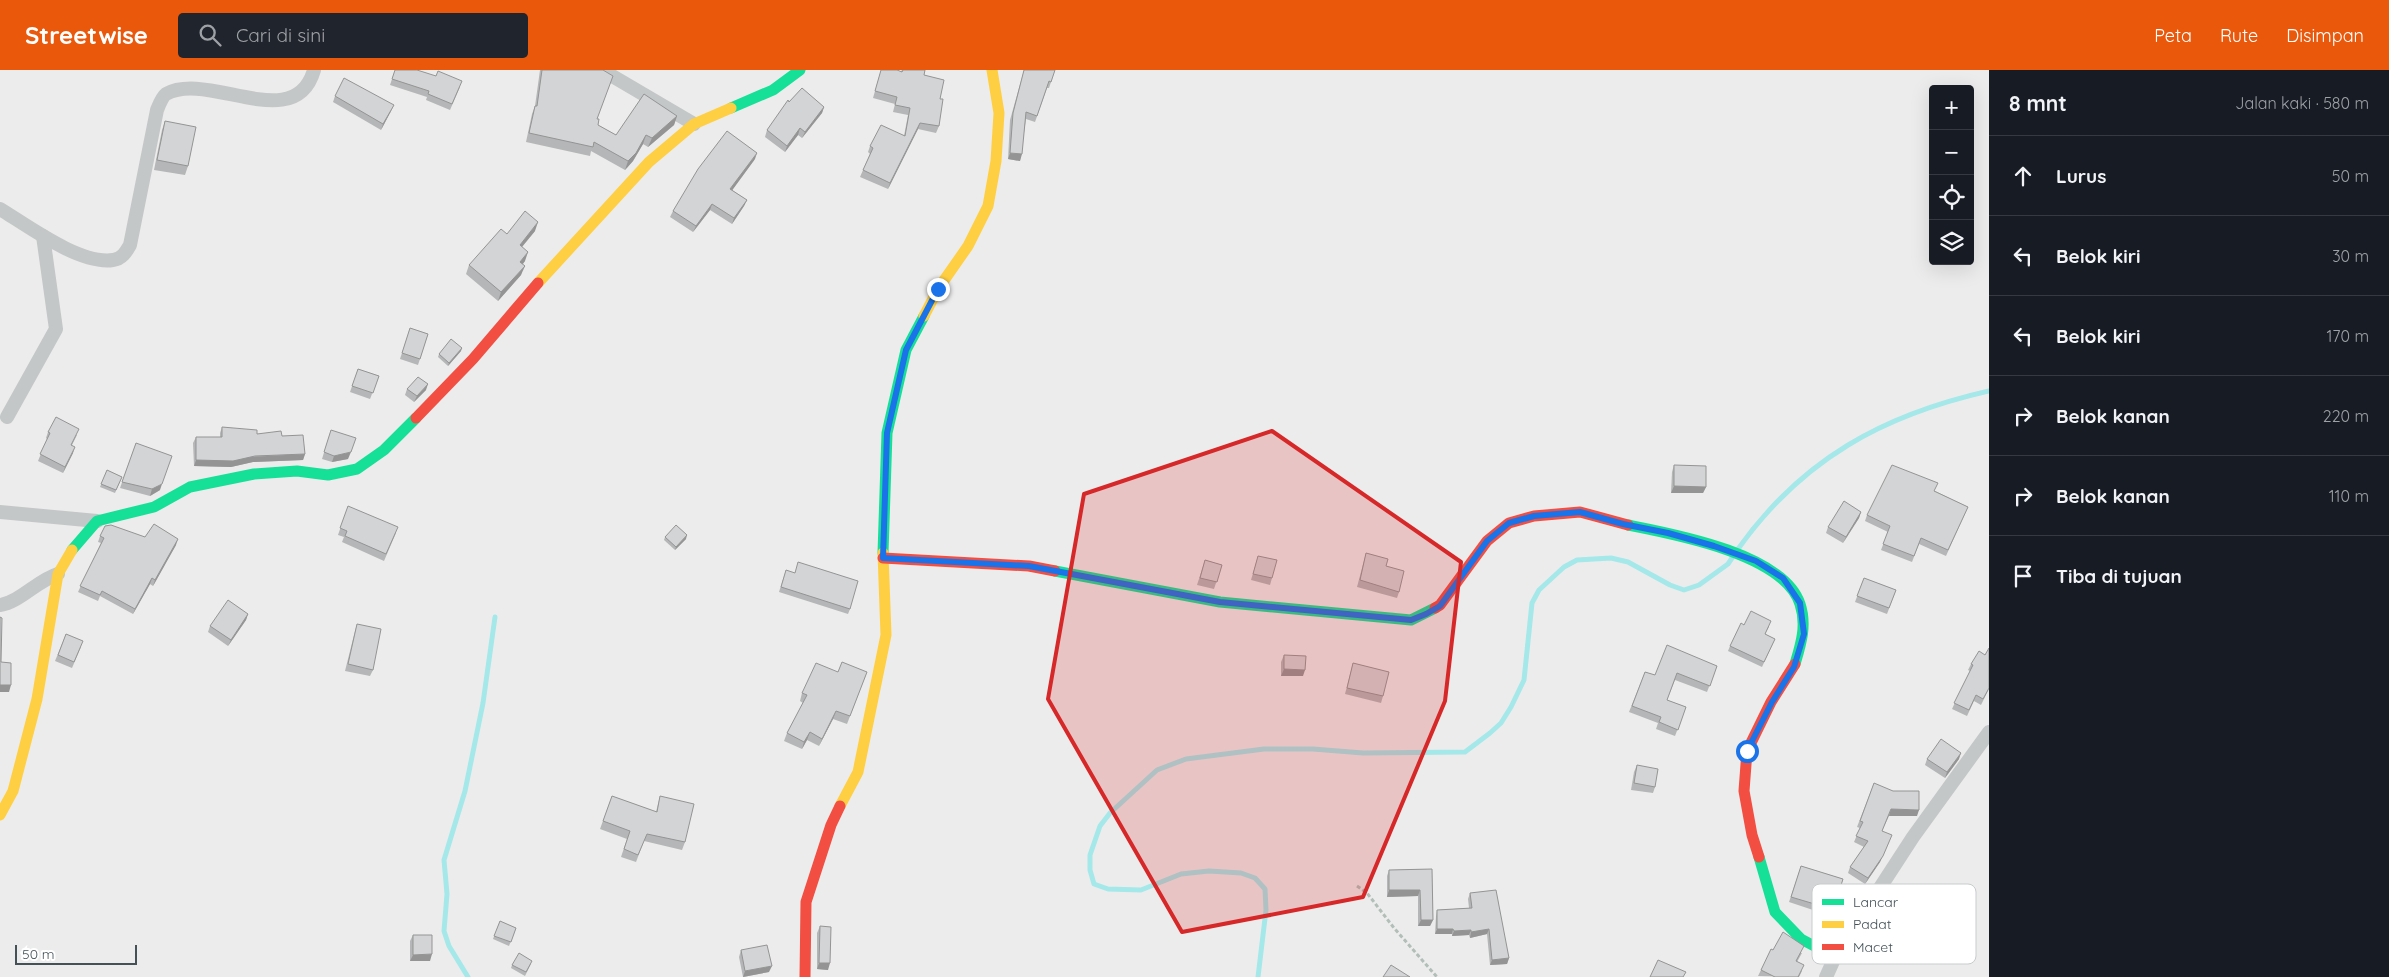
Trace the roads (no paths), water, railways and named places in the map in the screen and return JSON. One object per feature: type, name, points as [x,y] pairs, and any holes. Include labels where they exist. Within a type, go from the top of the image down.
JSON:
[{"type":"street","points":[[0,209],[43,236],[75,252],[98,260],[114,260],[123,256],[130,245],[157,110],[164,94],[180,87],[195,86],[280,100],[296,96],[306,87],[314,70]]},
{"type":"street","points":[[602,70],[694,124]]},
{"type":"street","points":[[0,512],[97,521],[154,507],[190,488],[254,474],[298,472],[328,475],[357,469],[384,450],[472,359],[563,254],[650,162],[694,124],[772,90],[800,70]]},
{"type":"street","points":[[805,977],[806,902],[831,824],[858,772],[886,635],[883,558],[887,433],[906,350],[938,289],[968,246],[988,206],[996,161],[998,113],[992,70]]},
{"type":"street","points":[[7,416],[56,329],[43,236]]},
{"type":"street","points":[[883,558],[1029,566],[1220,602],[1411,620],[1440,606],[1487,541],[1509,523],[1534,516],[1580,512],[1714,546],[1756,561],[1783,578],[1800,603],[1804,634],[1794,667],[1772,702],[1747,751],[1744,790],[1752,834],[1775,912],[1801,939],[1812,945]]},
{"type":"street","points":[[0,815],[14,791],[37,699],[58,574],[75,545],[97,521]]},
{"type":"street","points":[[0,605],[46,578],[58,574]]},
{"type":"street","points":[[1882,884],[1913,837],[1989,732]]},
{"type":"street","points":[[1826,977],[1832,964]]},
{"type":"waterway","points":[[1738,549],[1763,517],[1789,490],[1848,445],[1914,413],[1989,391]]},
{"type":"waterway","points":[[1258,977],[1266,910],[1265,889],[1255,878],[1241,873],[1209,871],[1181,874],[1141,890],[1108,889],[1094,884],[1090,870],[1090,855],[1100,826],[1110,813],[1157,770],[1186,759],[1264,749],[1313,749],[1363,753],[1465,752],[1501,723],[1511,707],[1524,680],[1532,603],[1539,590],[1564,567],[1577,560],[1611,558],[1628,562],[1670,585],[1684,590],[1699,585],[1728,564],[1732,558]]},
{"type":"waterway","points":[[468,977],[449,946],[444,931],[447,894],[444,860],[465,791],[483,703],[495,617]]}]
